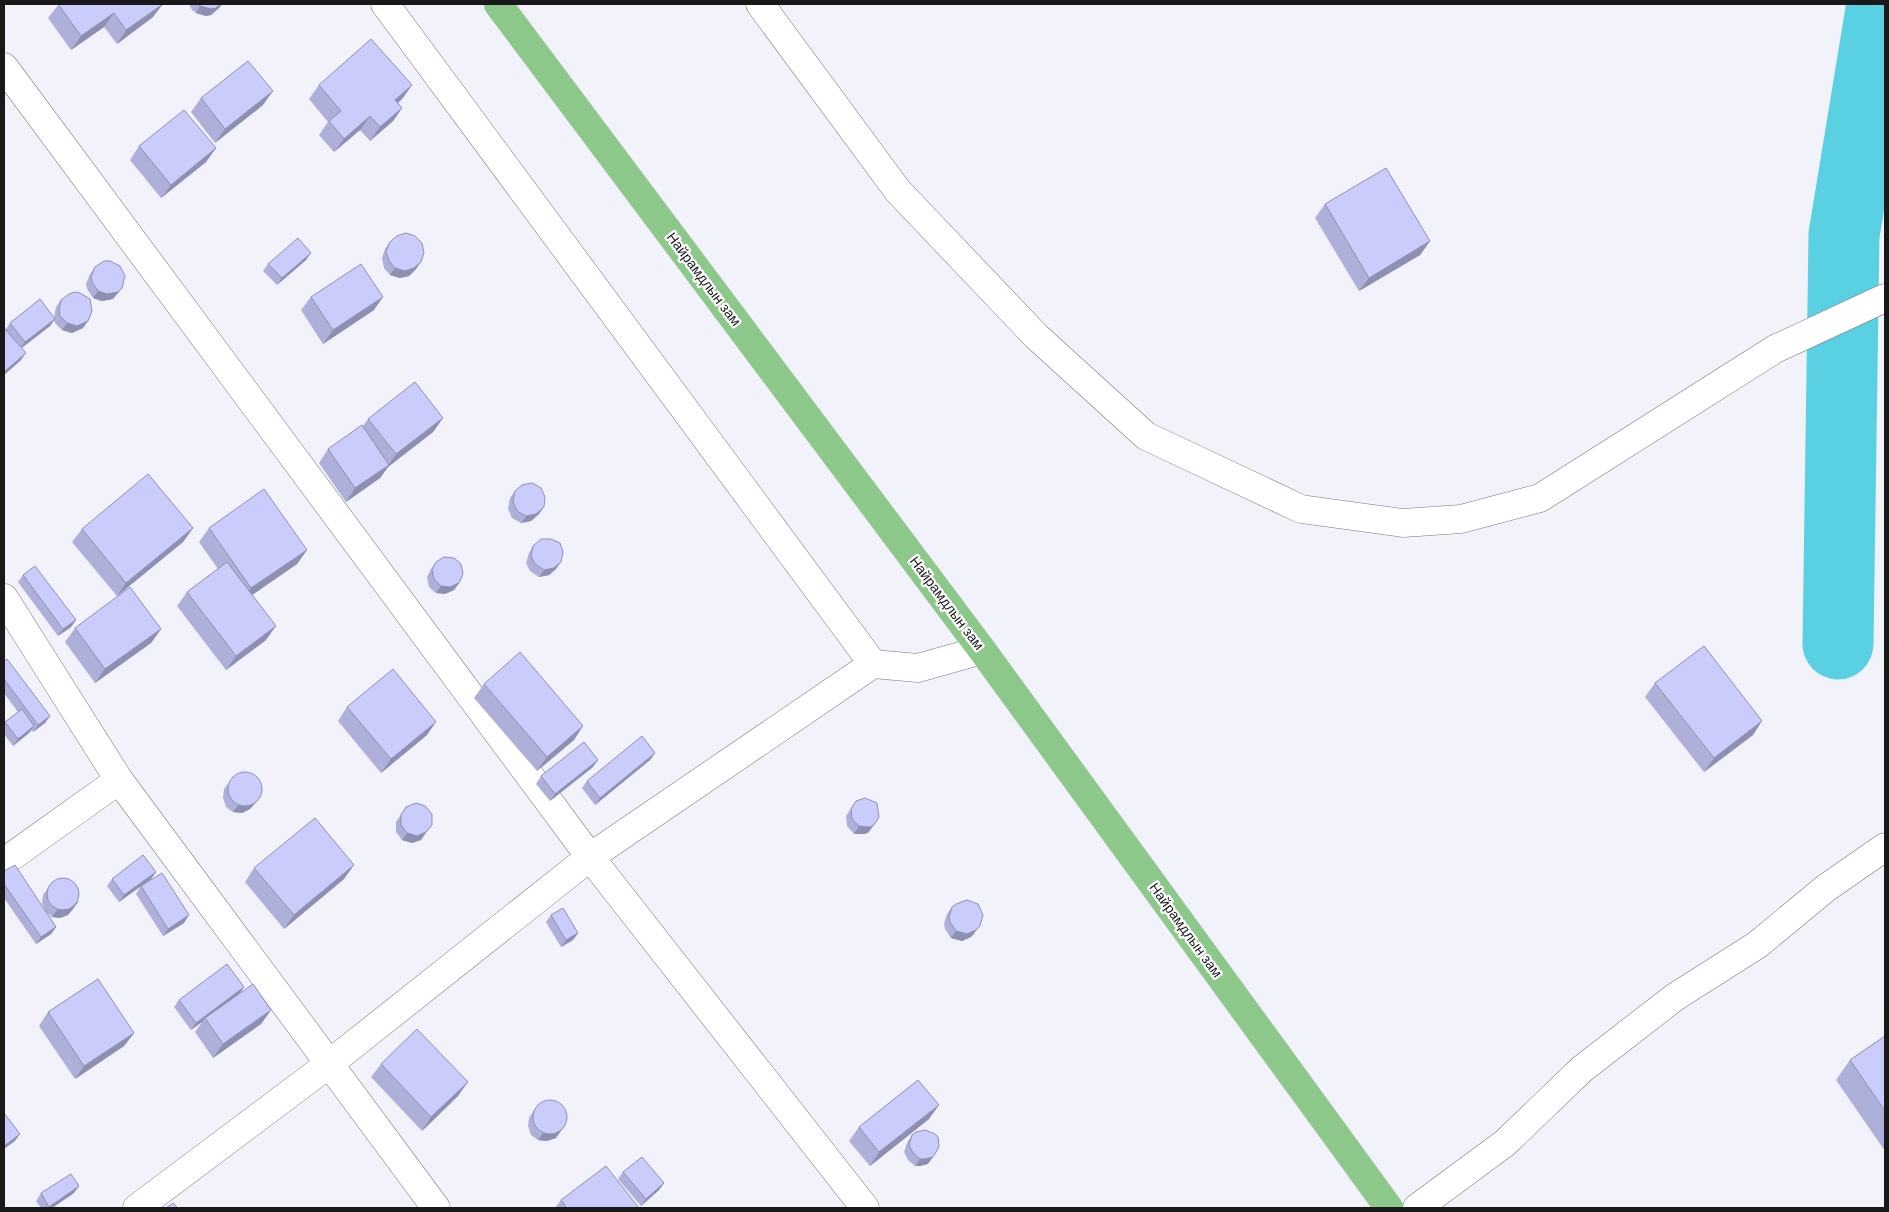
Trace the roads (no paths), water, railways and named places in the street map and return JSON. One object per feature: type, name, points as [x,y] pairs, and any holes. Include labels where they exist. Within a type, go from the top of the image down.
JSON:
[{"type":"main road","name":"Найрамдлын зам","points":[[498,4],[982,650],[1389,1208]]},
{"type":"street","points":[[385,4],[874,664]]},
{"type":"street","points":[[760,4],[898,190],[1036,336],[1146,436],[1301,509],[1403,523],[1461,519],[1540,498],[1775,349],[1885,298]]},
{"type":"street","points":[[4,67],[590,857],[865,1208]]},
{"type":"street","points":[[4,598],[119,780],[436,1208]]},
{"type":"street","points":[[137,1208],[329,1064],[590,857],[874,664],[918,668],[982,650]]},
{"type":"street","points":[[4,862],[119,780]]},
{"type":"street","points":[[1417,1208],[1505,1143],[1582,1070],[1675,997],[1757,945],[1826,888],[1885,847]]},
{"type":"waterway","points":[[1838,644],[1844,235],[1882,4]]}]
